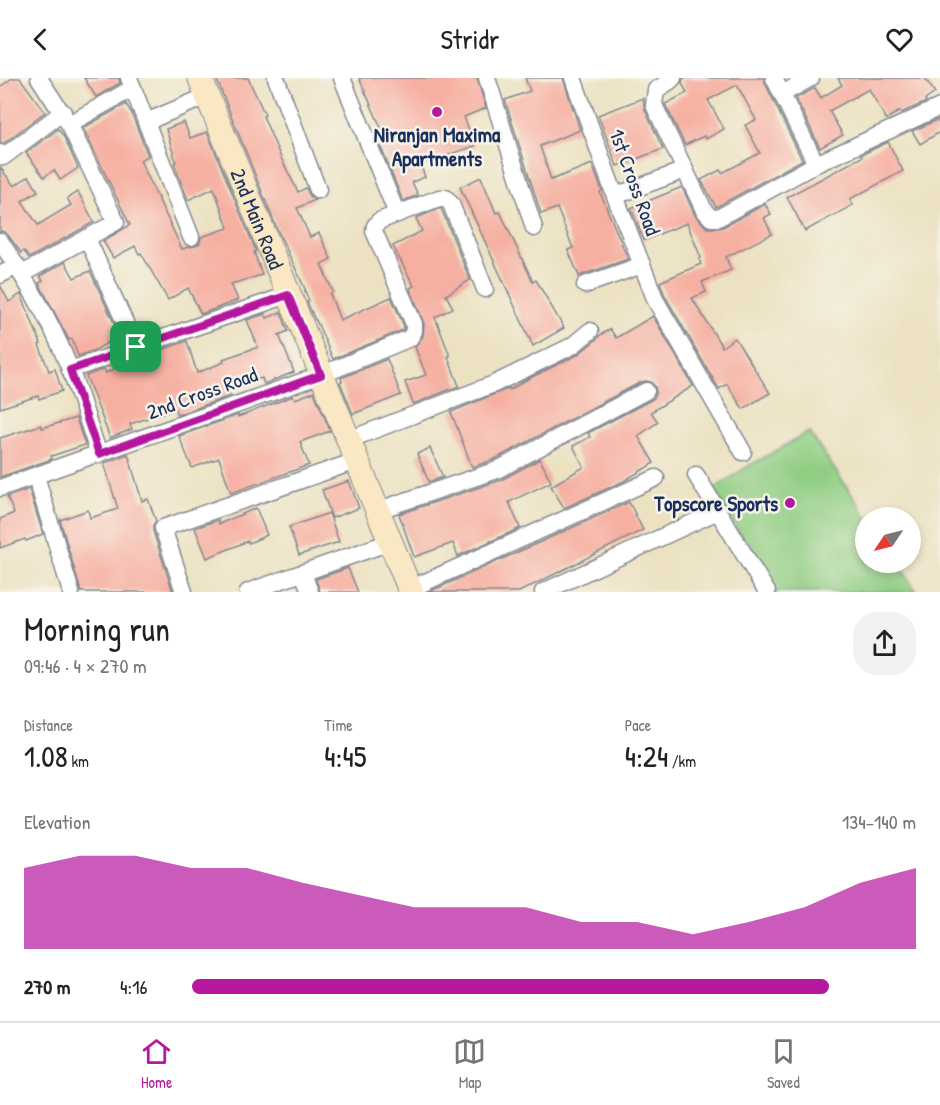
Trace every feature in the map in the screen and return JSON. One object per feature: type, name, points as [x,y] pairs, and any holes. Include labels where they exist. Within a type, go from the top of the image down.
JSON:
[{"type":"street","points":[[0,275],[19,270],[116,222],[66,118],[39,78]]},
{"type":"street","points":[[276,78],[318,190]]},
{"type":"street","points":[[342,78],[397,214],[439,198],[446,198],[451,204],[485,289]]},
{"type":"street","points":[[487,78],[534,228]]},
{"type":"street","name":"1st Cross Road","points":[[573,78],[656,301],[743,452]]},
{"type":"street","points":[[673,78],[656,90],[654,105],[704,210],[711,218],[718,218],[816,164],[940,107]]},
{"type":"street","points":[[774,78],[816,164]]},
{"type":"street","points":[[782,94],[811,78]]},
{"type":"street","points":[[0,153],[3,157],[66,118],[131,83],[191,237]]},
{"type":"street","points":[[146,122],[205,83]]},
{"type":"street","name":"2nd Main Road","points":[[205,83],[288,295],[410,591]]},
{"type":"street","points":[[615,196],[685,170]]},
{"type":"street","name":"2nd Cross Road","points":[[0,488],[321,375],[410,338],[414,331],[414,324],[374,231],[379,221],[397,214]]},
{"type":"street","points":[[87,238],[136,347]]},
{"type":"street","points":[[0,241],[45,314],[70,370],[99,454]]},
{"type":"street","points":[[585,285],[642,265]]},
{"type":"street","points":[[70,370],[288,295]]},
{"type":"street","points":[[184,592],[163,528],[352,451],[573,346],[590,331]]},
{"type":"street","points":[[376,511],[497,471],[646,391]]},
{"type":"street","points":[[696,475],[767,592]]},
{"type":"street","points":[[36,476],[71,592]]},
{"type":"street","points":[[410,591],[656,478]]},
{"type":"street","points":[[543,592],[718,511]]},
{"type":"street","points":[[248,592],[390,542]]},
{"type":"street","points":[[303,573],[310,592]]},
{"type":"green space","name":"Topscore Sports","points":[[809,432],[860,507],[855,507],[855,573],[905,573],[917,592],[772,592],[714,489],[747,467]]},
{"type":"building","points":[[12,78],[20,78],[45,112],[4,143],[0,143],[0,87]]},
{"type":"building","points":[[84,78],[119,78],[120,83],[96,97]]},
{"type":"building","points":[[216,78],[248,78],[281,158],[298,192],[306,188],[311,198],[315,200],[297,208],[310,237],[319,233],[331,259],[321,264],[333,292],[330,294],[340,320],[391,297],[404,326],[403,330],[333,359],[307,302],[309,301],[306,291],[277,229]]},
{"type":"building","points":[[359,78],[477,78],[486,108],[464,117],[475,146],[420,164],[425,177],[412,182],[418,195],[403,201],[375,133],[382,130]]},
{"type":"building","points":[[525,78],[563,78],[580,130],[540,146],[551,180],[592,164],[602,191],[600,192],[628,259],[579,276],[568,250],[573,248],[557,208],[541,214],[505,100],[530,91]]},
{"type":"building","points":[[683,78],[764,78],[802,160],[716,207],[701,180],[720,170],[722,173],[760,153],[745,125],[756,120],[737,85],[708,100],[724,129],[706,139],[704,136],[685,145],[665,104],[687,93],[682,83]]},
{"type":"building","points":[[838,78],[925,78],[935,93],[925,100],[926,102],[901,113],[900,111],[886,119],[869,89],[829,111],[843,135],[820,148],[796,98],[815,88],[821,98],[842,85]]},
{"type":"building","points":[[643,98],[645,110],[663,149],[617,166],[598,115]]},
{"type":"building","points":[[126,104],[148,156],[140,160],[182,249],[200,243],[201,237],[228,228],[214,188],[188,200],[174,163],[176,162],[166,129],[184,122],[190,138],[207,132],[256,251],[254,252],[262,275],[231,284],[238,300],[201,314],[188,288],[168,300],[135,246],[113,258],[103,241],[130,225],[83,128]]},
{"type":"building","points":[[937,120],[940,132],[920,144],[912,131]]},
{"type":"building","points":[[58,129],[78,168],[60,180],[54,170],[44,177],[26,153]]},
{"type":"building","points":[[888,142],[903,171],[850,199],[853,205],[805,231],[787,197]]},
{"type":"building","points":[[0,167],[14,186],[29,176],[38,191],[22,201],[38,225],[71,205],[67,198],[78,192],[94,222],[29,258],[24,251],[21,253],[5,232],[0,231]]},
{"type":"building","points":[[481,177],[496,213],[500,212],[533,282],[536,280],[564,328],[533,346],[460,187]]},
{"type":"building","points":[[682,187],[695,215],[707,228],[723,227],[765,204],[771,214],[764,218],[772,234],[726,257],[731,270],[702,282],[706,292],[692,298],[722,347],[735,338],[770,393],[743,409],[727,384],[719,389],[665,296],[660,282],[701,264],[699,259],[701,258],[687,223],[644,240],[631,208]]},
{"type":"building","points":[[441,208],[470,280],[446,295],[453,308],[435,317],[459,386],[413,404],[405,382],[426,375],[415,347],[423,336],[424,324],[410,288],[414,286],[393,246],[422,231],[416,218]]},
{"type":"building","points":[[65,262],[74,278],[90,271],[120,336],[95,350],[78,356],[72,339],[69,340],[39,283],[43,281],[40,276]]},
{"type":"building","points":[[0,285],[9,302],[21,294],[49,371],[55,369],[62,391],[0,408]]},
{"type":"building","points":[[281,312],[288,331],[279,335],[294,372],[264,384],[262,378],[228,389],[230,396],[177,415],[175,409],[130,424],[132,429],[110,438],[86,376],[104,369],[106,373],[130,361],[187,341],[197,373],[224,362],[223,359],[258,347],[247,320],[265,314],[267,318]]},
{"type":"building","points":[[653,316],[693,386],[651,412],[658,422],[638,436],[654,463],[624,481],[564,508],[551,486],[584,467],[573,446],[590,437],[588,433],[655,397],[655,387],[651,382],[646,381],[493,460],[472,467],[451,412],[509,388],[510,390],[577,355],[610,329],[616,338]]},
{"type":"building","points":[[387,359],[401,395],[353,414],[340,382],[341,378]]},
{"type":"building","points":[[314,392],[330,431],[300,442],[309,465],[231,493],[219,458],[192,468],[179,436],[293,396],[295,399]]},
{"type":"building","points":[[76,418],[85,445],[0,477],[0,438],[41,425],[42,428]]},
{"type":"building","points":[[430,448],[443,477],[429,482],[417,454]]},
{"type":"building","points":[[128,454],[142,501],[148,499],[156,521],[153,531],[173,592],[81,592],[60,520],[88,510],[90,518],[118,509],[104,463]]},
{"type":"building","points":[[540,459],[551,482],[509,502],[520,528],[458,556],[453,543],[414,557],[399,514],[501,480]]},
{"type":"building","points":[[349,481],[359,508],[332,518],[322,490]]},
{"type":"building","points":[[29,489],[43,534],[0,548],[0,519],[14,513],[7,497]]},
{"type":"building","points":[[629,502],[643,530],[519,592],[429,592]]},
{"type":"building","points":[[256,508],[267,535],[207,558],[195,528],[218,520],[219,524]]},
{"type":"building","points":[[329,513],[339,542],[299,555],[289,527]]},
{"type":"building","points":[[348,568],[358,592],[320,592],[316,579]]},
{"type":"place","name":"Niranjan Maxima Apartments","points":[[437,112]]},
{"type":"place","name":"Topscore Sports","points":[[790,503]]},
{"type":"route","points":[[288,295],[321,375],[99,454],[70,370],[136,347],[288,295]]}]
